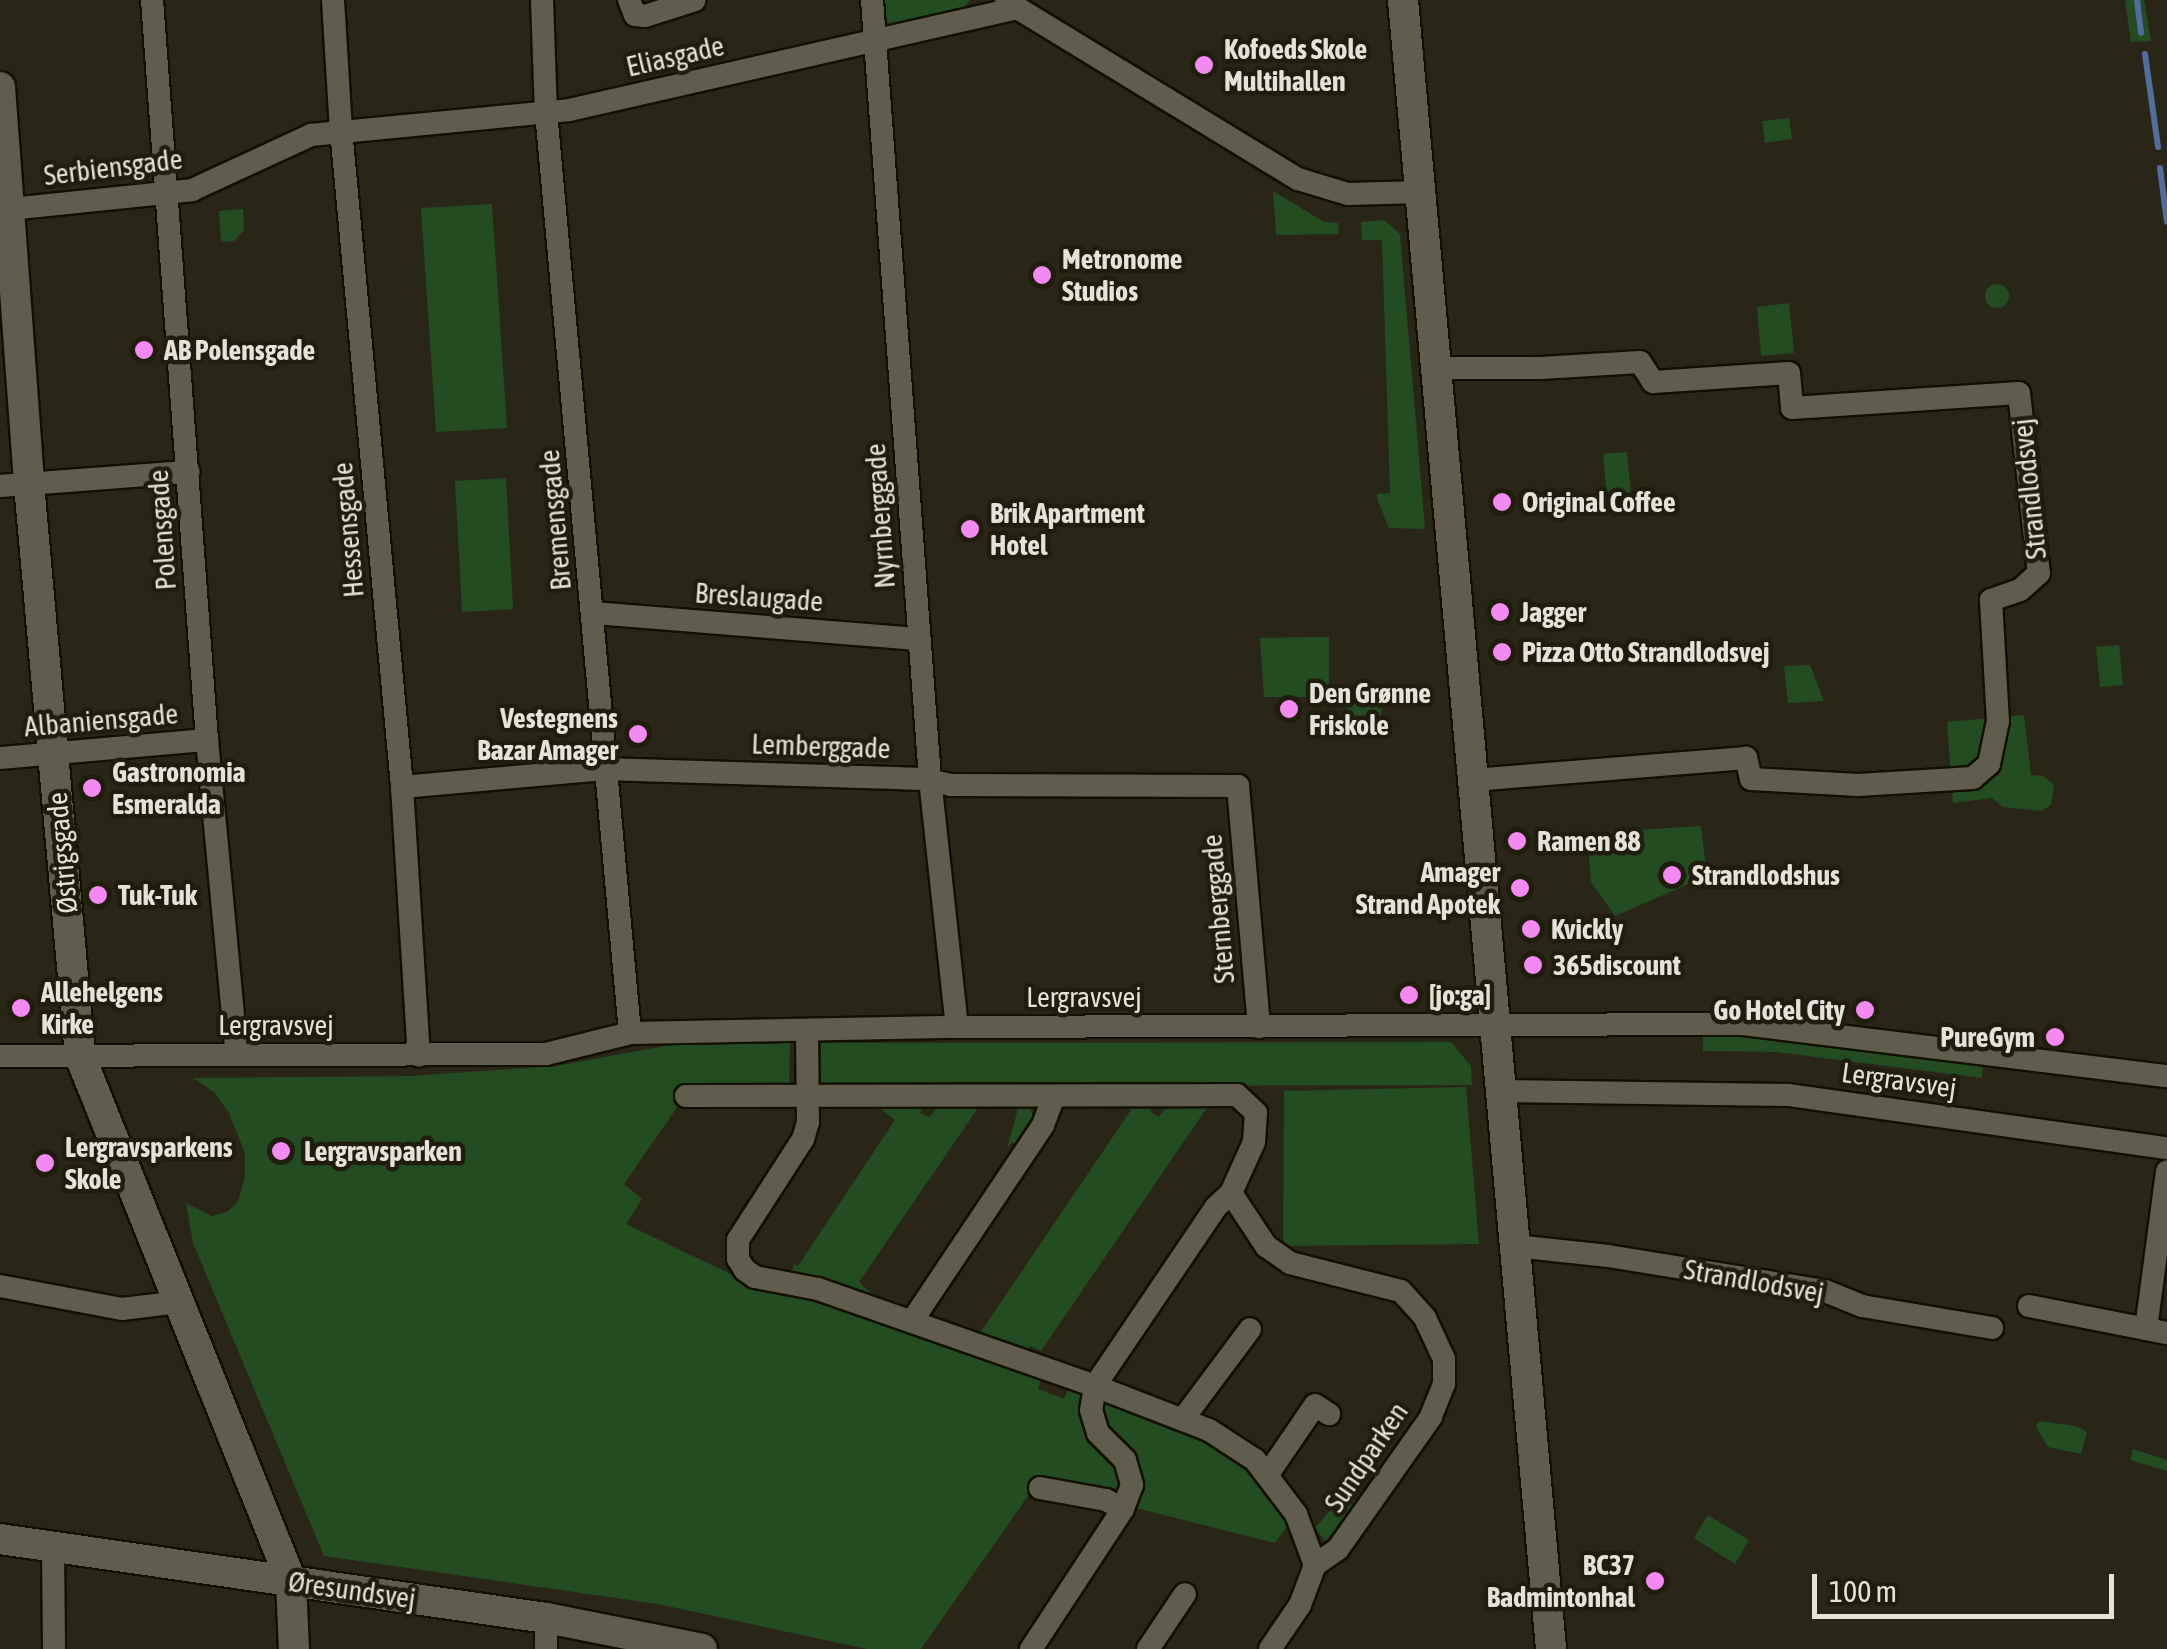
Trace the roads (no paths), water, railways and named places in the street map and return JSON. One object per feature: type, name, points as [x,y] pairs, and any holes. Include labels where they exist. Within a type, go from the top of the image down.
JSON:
[{"type":"street","name":"Polensgade","points":[[152,0],[207,740],[238,1055]]},
{"type":"street","name":"Hessensgade","points":[[333,0],[340,128],[402,788],[418,1055]]},
{"type":"street","name":"Bremensgade","points":[[542,0],[546,112],[630,1033]]},
{"type":"street","points":[[629,0],[635,15],[645,16],[695,0]]},
{"type":"street","name":"Nyrnberggade","points":[[872,0],[930,779],[956,1027]]},
{"type":"street","points":[[1403,0],[1551,1649]]},
{"type":"street","name":"Eliasgade","points":[[340,128],[546,112],[743,72],[1011,4]]},
{"type":"street","points":[[1011,4],[1298,179],[1348,194],[1420,192]]},
{"type":"street","name":"Østrigsgade","points":[[0,87],[14,485],[54,755],[80,1056],[291,1581],[294,1649]]},
{"type":"street","name":"Serbiensgade","points":[[5,210],[192,190],[312,134],[340,128]]},
{"type":"street","name":"Strandlodsvej","points":[[1436,368],[1542,368],[1640,362],[1653,382],[1789,373],[1792,408],[2019,393],[2038,573],[2020,590],[1991,600],[1998,721],[1989,764],[1972,778],[1858,785],[1751,779],[1746,758],[1473,780]]},
{"type":"street","points":[[14,485],[188,472]]},
{"type":"street","name":"Breslaugade","points":[[594,613],[919,639]]},
{"type":"street","name":"Albaniensgade","points":[[0,758],[207,740]]},
{"type":"street","name":"Lemberggade","points":[[402,788],[604,770],[930,779],[951,786],[1238,786]]},
{"type":"street","name":"Sternberggade","points":[[1238,786],[1259,1027]]},
{"type":"street","name":"Lergravsvej","points":[[0,1056],[546,1054],[630,1033],[956,1027],[1495,1028],[1742,1024],[2167,1076]]},
{"type":"street","name":"Sundparken","points":[[806,1030],[808,1122],[804,1139],[742,1231],[738,1259],[754,1276],[818,1289],[912,1321],[1094,1386],[1228,1441],[1268,1474],[1296,1514],[1315,1565]]},
{"type":"street","name":"Lergravsvej","points":[[1501,1091],[1788,1094],[2167,1148]]},
{"type":"street","points":[[686,1096],[1237,1094],[1256,1113],[1256,1129],[1231,1193],[1216,1207],[1094,1386],[1091,1410],[1098,1433],[1130,1472],[1132,1485],[1123,1508],[1030,1649]]},
{"type":"street","points":[[912,1321],[1042,1125],[1054,1096]]},
{"type":"street","points":[[2029,1306],[2157,1331],[2167,1171]]},
{"type":"street","name":"Sundparken","points":[[1231,1193],[1266,1246],[1290,1264],[1401,1291],[1425,1318],[1444,1358],[1444,1384],[1430,1417],[1338,1549],[1315,1565],[1300,1604],[1270,1649]]},
{"type":"street","name":"Strandlodsvej","points":[[1515,1246],[1608,1256],[1825,1290],[1862,1306],[1992,1328]]},
{"type":"street","points":[[0,1286],[122,1308],[179,1302]]},
{"type":"street","points":[[1183,1420],[1250,1329]]},
{"type":"street","name":"Sundparken","points":[[1268,1474],[1315,1404],[1329,1414]]},
{"type":"street","points":[[1040,1488],[1106,1500],[1123,1508]]},
{"type":"street","name":"Øresundsvej","points":[[0,1538],[52,1549],[546,1618],[702,1649]]},
{"type":"street","points":[[52,1549],[54,1649]]},
{"type":"street","points":[[1148,1649],[1185,1594]]},
{"type":"street","points":[[546,1618],[546,1649]]},
{"type":"waterway","points":[[2137,0],[2141,33]]},
{"type":"waterway","points":[[2145,54],[2158,147]]},
{"type":"waterway","points":[[2160,168],[2167,222]]},
{"type":"place","name":"Kofoeds Skole Multihallen","points":[[1204,65]]},
{"type":"place","name":"Metronome Studios","points":[[1042,275]]},
{"type":"place","name":"AB Polensgade","points":[[144,350]]},
{"type":"place","name":"Original Coffee","points":[[1502,502]]},
{"type":"place","name":"Brik Apartment Hotel","points":[[970,529]]},
{"type":"place","name":"Jagger","points":[[1500,612]]},
{"type":"place","name":"Pizza Otto Strandlodsvej","points":[[1502,652]]},
{"type":"place","name":"Den Grønne Friskole","points":[[1289,709]]},
{"type":"place","name":"Vestegnens Bazar Amager","points":[[638,734]]},
{"type":"place","name":"Gastronomia Esmeralda","points":[[92,788]]},
{"type":"place","name":"Ramen 88","points":[[1517,841]]},
{"type":"place","name":"Strandlodshus","points":[[1672,875]]},
{"type":"place","name":"Amager Strand Apotek","points":[[1520,888]]},
{"type":"place","name":"Tuk-Tuk","points":[[98,895]]},
{"type":"place","name":"Kvickly","points":[[1531,929]]},
{"type":"place","name":"365discount","points":[[1533,965]]},
{"type":"place","name":"[jo:ga]","points":[[1409,995]]},
{"type":"place","name":"Allehelgens Kirke","points":[[21,1008]]},
{"type":"place","name":"Go Hotel City","points":[[1865,1010]]},
{"type":"place","name":"PureGym","points":[[2055,1037]]},
{"type":"place","name":"Lergravsparken","points":[[281,1151]]},
{"type":"place","name":"Lergravsparkens Skole","points":[[45,1163]]},
{"type":"place","name":"BC37 Badmintonhal","points":[[1655,1581]]}]
